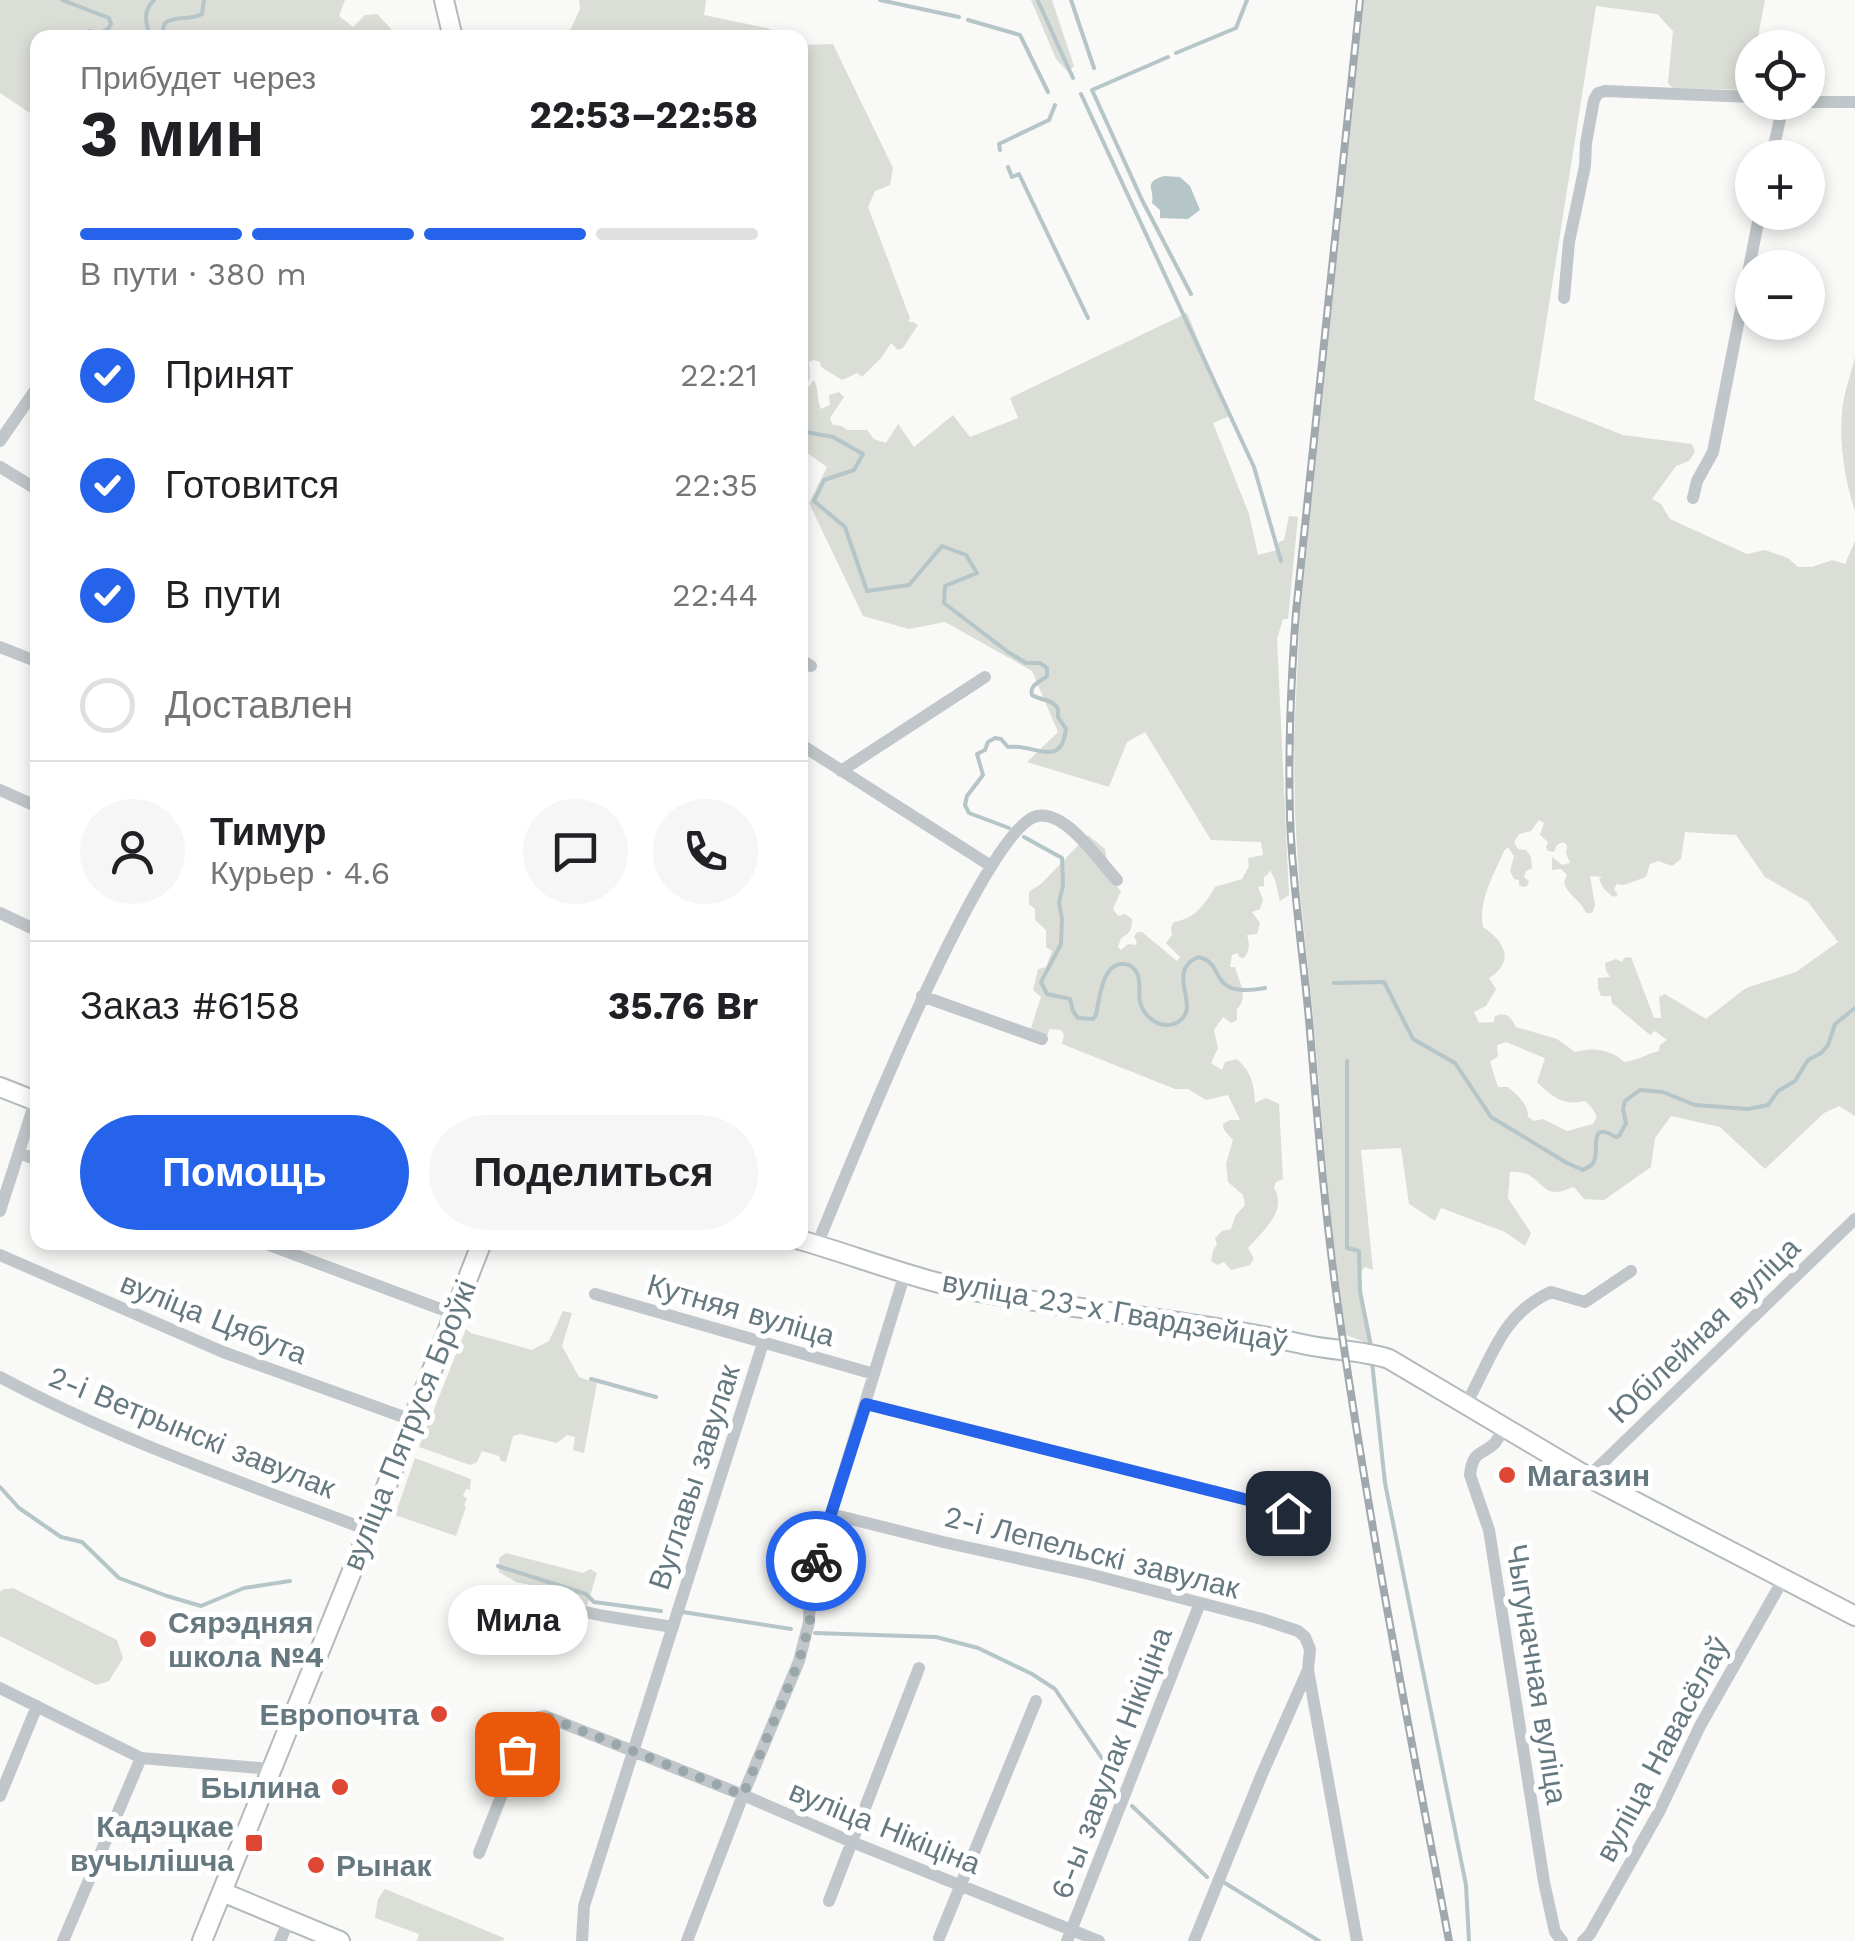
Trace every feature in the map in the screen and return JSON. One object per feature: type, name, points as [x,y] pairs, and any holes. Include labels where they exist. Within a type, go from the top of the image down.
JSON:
[{"type":"street","points":[[444,0],[451,30]]},
{"type":"street","points":[[1564,298],[1569,242],[1598,93],[1735,96]]},
{"type":"street","points":[[1825,102],[1855,102]]},
{"type":"street","points":[[1693,498],[1697,480],[1716,441],[1757,230]]},
{"type":"street","points":[[0,441],[30,398]]},
{"type":"street","points":[[0,468],[30,485]]},
{"type":"street","points":[[0,647],[30,659]]},
{"type":"street","points":[[841,770],[984,677]]},
{"type":"street","points":[[808,749],[991,866]]},
{"type":"street","points":[[0,790],[30,803]]},
{"type":"street","points":[[808,1242],[922,996],[991,866],[1021,825],[1048,815],[1067,824],[1117,880]]},
{"type":"street","points":[[0,913],[30,927]]},
{"type":"street","points":[[922,996],[1042,1039]]},
{"type":"street","points":[[0,1088],[30,1100]]},
{"type":"street","points":[[0,1212],[30,1121]]},
{"type":"street","points":[[20,1153],[30,1157]]},
{"type":"street","name":"Юбілейная вуліца","points":[[1588,1477],[1855,1218]]},
{"type":"street","name":"вуліца 23-х Гвардзейцаў","points":[[808,1242],[985,1293],[1230,1328],[1318,1347],[1374,1354],[1403,1367],[1588,1477],[1855,1616]]},
{"type":"street","points":[[282,1250],[454,1314]]},
{"type":"street","name":"вуліца Пятруся Броўкі","points":[[202,1941],[479,1250]]},
{"type":"street","name":"вуліца Цябута","points":[[0,1255],[223,1352],[412,1420]]},
{"type":"street","points":[[1466,1404],[1500,1334],[1524,1306],[1551,1292],[1586,1302],[1632,1271]]},
{"type":"street","points":[[687,1941],[799,1661],[810,1622],[814,1569],[905,1272]]},
{"type":"street","name":"Кутняя вуліца","points":[[595,1294],[874,1374]]},
{"type":"street","name":"Вуглавы завулак","points":[[582,1941],[584,1906],[763,1343]]},
{"type":"street","name":"2-і Ветрынскі завулак","points":[[0,1376],[134,1441],[368,1530]]},
{"type":"street","points":[[866,1404],[1288,1513]]},
{"type":"street","name":"Чыгуначная вуліца","points":[[1504,1428],[1496,1442],[1479,1452],[1470,1475],[1490,1530],[1544,1882],[1555,1932],[1562,1941]]},
{"type":"street","name":"2-і Лепельскі завулак","points":[[831,1514],[1090,1574],[1298,1631],[1306,1637],[1310,1649],[1308,1670]]},
{"type":"street","name":"вуліца Навасёлаў","points":[[1583,1941],[1659,1812],[1700,1726],[1784,1578]]},
{"type":"street","name":"Вуглавы завулак","points":[[490,1590],[672,1628]]},
{"type":"street","name":"6-ы завулак Нікіціна","points":[[1070,1936],[1200,1604]]},
{"type":"street","points":[[829,1901],[919,1668]]},
{"type":"street","points":[[1194,1941],[1308,1670]]},
{"type":"street","points":[[1308,1670],[1357,1941]]},
{"type":"street","points":[[0,1688],[141,1758],[272,1769]]},
{"type":"street","points":[[939,1938],[1036,1701]]},
{"type":"street","points":[[1291,1705],[1316,1707]]},
{"type":"street","points":[[0,1796],[37,1706]]},
{"type":"street","name":"вуліца Нікіціна","points":[[479,1853],[528,1728],[540,1717],[551,1717],[960,1885],[1070,1936],[1099,1941]]},
{"type":"street","points":[[63,1941],[141,1758]]},
{"type":"street","points":[[222,1892],[340,1941]]},
{"type":"street","points":[[280,1941],[289,1920]]},
{"type":"shaded area","points":[[0,0],[345,0],[339,16],[353,27],[365,15],[377,14],[392,30],[30,30],[30,113],[0,93]]},
{"type":"shaded area","points":[[579,0],[706,0],[704,15],[772,30],[570,30],[580,9]]},
{"type":"shaded area","points":[[1031,0],[1052,0],[1074,66],[1068,72],[1056,59]]},
{"type":"shaded area","points":[[1364,0],[1765,0],[1759,30],[1735,30],[1735,90],[1673,88],[1668,83],[1673,31],[1657,14],[1596,6],[1534,400],[1623,435],[1692,444],[1695,452],[1689,461],[1676,466],[1652,499],[1661,504],[1670,519],[1747,554],[1765,550],[1788,558],[1798,567],[1832,560],[1845,564],[1855,541],[1855,1116],[1839,1106],[1824,1113],[1765,1169],[1720,1127],[1671,1116],[1655,1138],[1651,1167],[1604,1200],[1584,1199],[1574,1187],[1551,1191],[1527,1174],[1510,1172],[1508,1198],[1531,1233],[1525,1246],[1505,1232],[1441,1208],[1435,1221],[1409,1204],[1401,1148],[1361,1150],[1373,1270],[1365,1267],[1361,1272],[1362,1291],[1373,1345],[1346,1335],[1331,1224],[1300,894],[1294,740],[1300,612]],"holes":[[[1539,820],[1544,823],[1540,835],[1548,842],[1548,851],[1554,852],[1563,842],[1567,845],[1570,863],[1562,865],[1552,857],[1552,870],[1561,869],[1567,875],[1564,882],[1586,913],[1592,913],[1595,905],[1590,876],[1602,877],[1599,879],[1603,888],[1613,897],[1618,895],[1614,889],[1617,884],[1646,877],[1650,864],[1658,861],[1672,866],[1681,859],[1685,832],[1736,835],[1765,877],[1808,902],[1838,942],[1796,972],[1746,988],[1706,1019],[1665,994],[1659,997],[1661,1018],[1654,1018],[1631,957],[1605,963],[1610,977],[1598,978],[1601,996],[1611,996],[1612,1003],[1650,1035],[1655,1031],[1667,1040],[1659,1051],[1629,1061],[1601,1050],[1575,1052],[1557,1039],[1516,1027],[1506,1015],[1495,1016],[1494,1022],[1479,1023],[1474,1012],[1486,1006],[1496,989],[1489,978],[1505,958],[1497,938],[1483,927],[1485,898],[1508,847],[1514,856],[1510,871],[1519,885],[1527,886],[1529,881],[1524,877],[1532,868],[1531,857],[1514,842]],[[1506,1042],[1545,1058],[1537,1082],[1558,1099],[1585,1101],[1597,1117],[1593,1124],[1567,1131],[1543,1119],[1534,1121],[1519,1097],[1508,1087],[1498,1087],[1490,1062],[1498,1056],[1497,1045]]]},
{"type":"shaded area","points":[[833,44],[893,168],[890,185],[875,191],[868,207],[910,318],[908,322],[918,325],[903,348],[898,350],[891,343],[862,377],[857,373],[842,380],[814,360],[809,362],[808,382],[808,45]]},
{"type":"shaded area","points":[[1164,176],[1180,177],[1190,186],[1200,210],[1188,219],[1160,218],[1160,210],[1152,203],[1151,187],[1153,181]]},
{"type":"shaded area","points":[[1187,313],[1230,416],[1213,423],[1249,514],[1258,555],[1277,550],[1284,540],[1289,516],[1298,517],[1288,619],[1283,619],[1277,639],[1289,895],[1280,901],[1270,870],[1264,877],[1264,886],[1258,887],[1263,900],[1260,909],[1252,912],[1260,923],[1257,934],[1247,935],[1249,945],[1244,958],[1238,953],[1232,955],[1230,967],[1235,967],[1242,989],[1237,1020],[1231,1023],[1223,1017],[1214,1030],[1218,1048],[1211,1063],[1222,1070],[1225,1062],[1237,1059],[1251,1079],[1255,1103],[1266,1098],[1279,1104],[1283,1179],[1274,1188],[1278,1196],[1276,1212],[1248,1248],[1254,1259],[1250,1265],[1231,1270],[1224,1262],[1217,1265],[1211,1261],[1215,1238],[1231,1229],[1245,1205],[1243,1195],[1228,1182],[1226,1164],[1233,1140],[1223,1124],[1240,1120],[1228,1095],[1206,1100],[1188,1089],[1175,1089],[1062,1044],[1061,1030],[1049,1029],[1044,1038],[1030,1031],[1041,997],[1033,990],[1038,969],[1046,967],[1052,951],[1046,947],[1046,930],[1035,920],[1029,892],[1088,835],[1105,849],[1110,879],[1121,891],[1113,909],[1118,916],[1125,914],[1132,919],[1130,931],[1118,947],[1121,950],[1128,944],[1135,945],[1134,937],[1142,932],[1177,961],[1180,957],[1166,943],[1174,922],[1194,914],[1215,887],[1242,879],[1249,866],[1248,858],[1263,855],[1261,842],[1211,840],[1145,732],[1127,742],[1109,787],[1027,762],[1058,732],[1032,671],[945,622],[909,629],[863,616],[809,503],[827,467],[808,454],[808,387],[814,380],[821,409],[830,405],[829,395],[839,392],[844,397],[830,418],[833,425],[867,430],[874,439],[886,443],[898,424],[914,447],[953,415],[970,437],[1018,418],[1010,398]]},
{"type":"shaded area","points":[[1855,357],[1855,511],[1848,487],[1841,425]]},
{"type":"shaded area","points":[[563,1311],[572,1313],[562,1346],[579,1377],[597,1383],[584,1453],[573,1450],[575,1437],[567,1435],[557,1443],[520,1434],[513,1436],[506,1462],[482,1451],[477,1462],[470,1465],[419,1447],[466,1329],[532,1350],[549,1341]]},
{"type":"shaded area","points":[[415,1458],[471,1479],[470,1490],[466,1489],[463,1496],[467,1498],[466,1507],[456,1536],[395,1515]]},
{"type":"shaded area","points":[[506,1553],[583,1573],[590,1569],[597,1573],[587,1606],[532,1593],[530,1585],[499,1572],[499,1558]]},
{"type":"shaded area","points":[[13,1588],[117,1640],[123,1658],[109,1681],[96,1685],[0,1636],[0,1593]]},
{"type":"shaded area","points":[[385,1889],[504,1938],[503,1941],[417,1941],[419,1934],[375,1918],[378,1899]]},
{"type":"waterway","points":[[62,0],[109,18],[111,24],[106,30]]},
{"type":"waterway","points":[[148,30],[146,13],[154,0]]},
{"type":"waterway","points":[[163,30],[165,23],[174,19],[202,14],[204,0]]},
{"type":"waterway","points":[[880,0],[959,17]]},
{"type":"waterway","points":[[1071,0],[1094,68]]},
{"type":"waterway","points":[[1176,53],[1236,28],[1247,0]]},
{"type":"waterway","points":[[1038,1],[1073,78]]},
{"type":"waterway","points":[[968,20],[1020,35],[1048,92]]},
{"type":"waterway","points":[[1168,57],[1092,90],[1142,200],[1191,294]]},
{"type":"waterway","points":[[1081,94],[1254,467],[1281,561]]},
{"type":"waterway","points":[[1000,150],[999,144],[1049,120],[1055,105]]},
{"type":"waterway","points":[[1008,167],[1012,177],[1019,174],[1088,318]]},
{"type":"waterway","points":[[808,432],[833,437],[863,454],[854,470],[824,480],[814,501],[845,527],[867,591],[909,585],[942,546],[966,555],[977,573],[945,586],[944,603],[1008,652],[1026,663],[1040,663],[1047,668],[1047,676],[1031,692],[1058,709],[1066,729],[1063,741],[1052,752],[1008,747],[995,738],[988,742],[985,750],[977,754],[983,775],[967,796],[965,805],[969,813],[1009,828]]},
{"type":"waterway","points":[[1024,837],[1062,858],[1061,944],[1041,982],[1047,994],[1070,999],[1078,1018],[1093,1019],[1096,1015],[1106,976],[1116,965],[1132,967],[1138,975],[1145,1013],[1164,1025],[1184,1017],[1184,972],[1198,957],[1213,966],[1225,985],[1233,989],[1265,988]]},
{"type":"waterway","points":[[1334,983],[1384,982],[1413,1039],[1455,1063],[1491,1117],[1583,1170],[1594,1161],[1599,1133],[1619,1136],[1626,1123],[1625,1101],[1640,1090],[1663,1092],[1695,1105],[1748,1109],[1768,1105],[1778,1091],[1795,1081],[1808,1060],[1821,1053],[1835,1024],[1855,1008]]},
{"type":"waterway","points":[[1347,1061],[1347,1248],[1359,1251],[1360,1292],[1370,1342]]},
{"type":"waterway","points":[[1372,1362],[1385,1483],[1466,1885],[1469,1941]]},
{"type":"waterway","points":[[591,1379],[656,1397]]},
{"type":"waterway","points":[[0,1487],[19,1508],[61,1537],[82,1542],[119,1578],[167,1596],[201,1606],[244,1588],[290,1581]]},
{"type":"waterway","points":[[498,1566],[586,1594],[594,1602],[661,1611]]},
{"type":"waterway","points":[[683,1612],[791,1629]]},
{"type":"waterway","points":[[815,1633],[936,1637],[978,1648],[1032,1674],[1055,1689],[1118,1782]]},
{"type":"waterway","points":[[1132,1806],[1207,1877]]},
{"type":"waterway","points":[[1225,1883],[1319,1941]]},
{"type":"railway","points":[[1360,0],[1296,612],[1291,688],[1291,842],[1337,1299],[1375,1540],[1449,1941]]},
{"type":"way so far","points":[[517,1754],[534,1721],[551,1717],[743,1795],[799,1661],[810,1622],[816,1561]]},
{"type":"place","name":"Магазин","points":[[1507,1475]]},
{"type":"place","name":"Сярэдняя школа №4","points":[[148,1639]]},
{"type":"place","name":"Европочта","points":[[439,1714]]},
{"type":"place","name":"Мила","points":[[517,1754]]},
{"type":"place","name":"Былина","points":[[340,1787]]},
{"type":"place","name":"Кадэцкае вучылішча","points":[[254,1843]]},
{"type":"place","name":"Рынак","points":[[316,1865]]},
{"type":"route","points":[[816,1561],[866,1404],[1274,1506],[1288,1513]]}]
